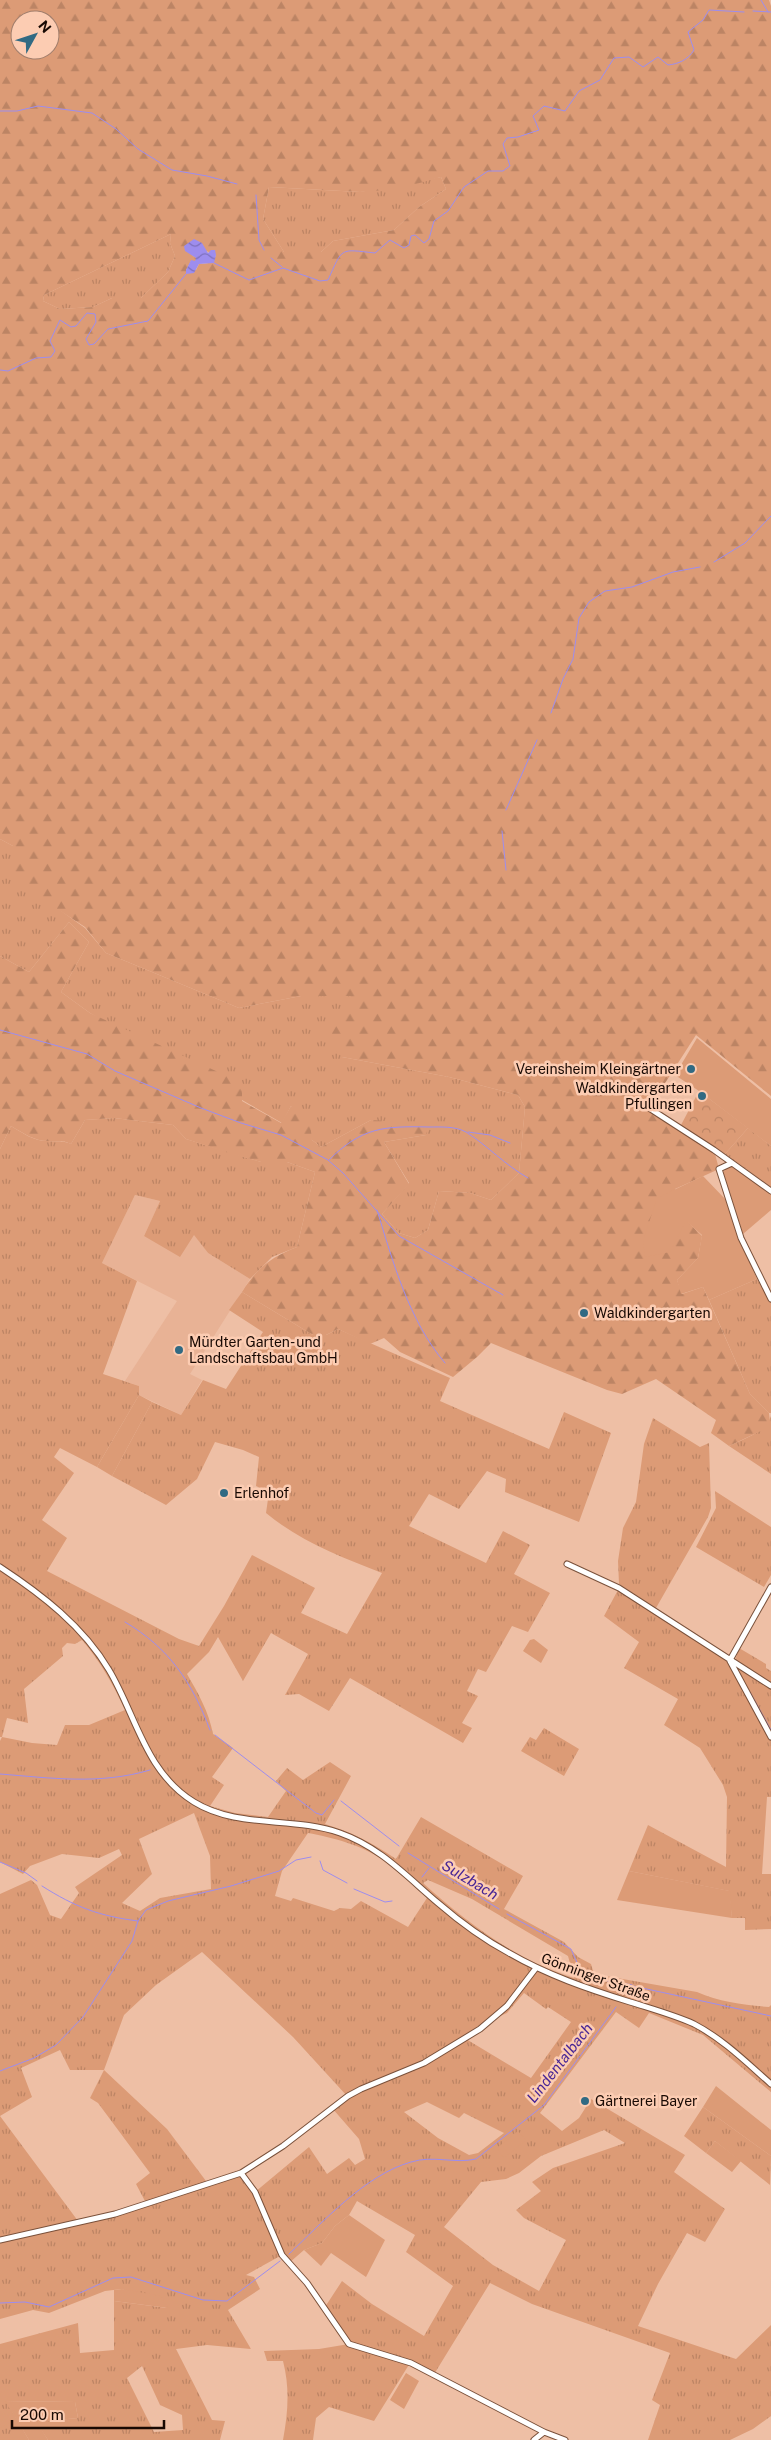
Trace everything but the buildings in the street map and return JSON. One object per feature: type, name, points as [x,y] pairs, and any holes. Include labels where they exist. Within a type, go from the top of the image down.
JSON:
[{"type":"street","points":[[648,1108],[771,1191]]},
{"type":"street","points":[[732,1163],[719,1169],[741,1238],[771,1299]]},
{"type":"street","points":[[567,1564],[619,1588],[771,1686]]},
{"type":"street","name":"Gönninger Straße","points":[[0,1567],[50,1603],[90,1645],[108,1668],[154,1763],[176,1790],[201,1806],[225,1816],[257,1821],[303,1823],[340,1833],[366,1845],[394,1863],[454,1917],[486,1939],[536,1968],[575,1984],[693,2024],[722,2042],[771,2084]]},
{"type":"street","points":[[730,1660],[771,1587]]},
{"type":"street","points":[[730,1660],[771,1737]]},
{"type":"street","points":[[0,2240],[115,2214],[241,2173],[283,2146],[348,2096],[424,2063],[480,2029],[507,2006],[536,1968]]},
{"type":"street","points":[[241,2173],[255,2192],[282,2254],[307,2283],[349,2344],[410,2362],[544,2432],[565,2440]]},
{"type":"street","points":[[534,2440],[544,2432]]},
{"type":"shaded area","points":[[135,1195],[160,1201],[144,1236],[194,1234],[208,1253],[250,1279],[190,1374],[202,1380],[181,1415],[139,1395],[139,1386],[125,1381],[177,1301],[102,1263]]},
{"type":"green space","points":[[0,0],[769,0],[771,6],[771,1096],[696,1035],[649,1108],[714,1150],[719,1169],[675,1189],[686,1220],[702,1236],[698,1258],[677,1280],[682,1294],[703,1287],[750,1394],[769,1413],[770,1422],[763,1430],[729,1446],[711,1433],[716,1420],[656,1379],[622,1394],[607,1390],[491,1343],[453,1377],[400,1352],[384,1338],[370,1344],[338,1329],[326,1335],[313,1335],[242,1292],[253,1276],[265,1264],[297,1247],[315,1172],[287,1162],[261,1162],[186,1139],[173,1125],[114,1118],[85,1120],[71,1144],[62,1141],[38,1140],[11,1126],[0,1149],[0,956],[29,972],[69,922],[89,942],[61,992],[90,1013],[242,1083],[242,1101],[281,1123],[291,1106],[310,1123],[312,1140],[321,1147],[371,1120],[429,1124],[426,1135],[384,1142],[409,1184],[382,1214],[399,1233],[415,1238],[428,1230],[439,1191],[470,1193],[491,1200],[519,1173],[525,1107],[518,1095],[449,1077],[342,1057],[332,1046],[329,1032],[351,996],[301,996],[239,1008],[106,953],[85,927],[14,881],[13,846],[0,839]],"holes":[[[441,177],[446,189],[419,207],[394,230],[333,241],[321,252],[284,252],[263,219],[269,187],[360,192],[398,189]],[[171,234],[170,243],[175,256],[168,272],[141,298],[112,298],[93,307],[60,309],[43,301],[44,295]],[[204,250],[216,255],[215,258],[208,263],[199,264],[196,270],[186,274],[191,261],[196,261],[196,258],[188,252]]]},
{"type":"green space","points":[[441,177],[446,189],[419,207],[394,230],[333,241],[321,252],[284,252],[263,219],[269,187],[360,192]]},
{"type":"green space","points":[[171,234],[170,243],[175,256],[168,272],[141,298],[112,298],[93,307],[60,309],[43,301],[44,295]]},
{"type":"green space","points":[[0,839],[13,846],[57,908],[85,928],[106,953],[239,1008],[301,996],[351,996],[342,1057],[449,1077],[518,1095],[525,1107],[519,1173],[491,1200],[470,1193],[439,1191],[428,1230],[415,1238],[399,1233],[382,1214],[409,1183],[384,1142],[426,1135],[371,1120],[321,1147],[312,1140],[291,1106],[282,1123],[90,1013],[61,992],[89,942],[69,922],[29,972],[0,956]]},
{"type":"green space","points":[[697,1038],[771,1099],[771,1146],[675,1075]]},
{"type":"green space","points":[[699,1091],[748,1128],[725,1154],[681,1125]]},
{"type":"green space","points":[[114,1118],[173,1125],[186,1139],[261,1162],[287,1162],[315,1172],[297,1247],[272,1257],[250,1279],[208,1253],[194,1235],[180,1257],[144,1236],[160,1201],[135,1195],[102,1263],[137,1281],[103,1374],[139,1386],[139,1395],[97,1467],[60,1448],[54,1457],[74,1473],[42,1520],[67,1538],[47,1571],[179,1639],[199,1646],[252,1555],[315,1588],[301,1613],[347,1634],[382,1573],[307,1541],[266,1513],[269,1492],[256,1486],[259,1457],[215,1442],[197,1479],[166,1505],[112,1476],[152,1402],[181,1415],[203,1380],[226,1389],[263,1332],[229,1310],[242,1292],[313,1335],[326,1335],[338,1329],[450,1378],[440,1401],[549,1449],[564,1412],[611,1433],[579,1522],[505,1492],[506,1479],[487,1471],[459,1509],[429,1494],[409,1526],[486,1563],[503,1531],[530,1545],[514,1574],[550,1593],[528,1632],[512,1626],[486,1672],[478,1669],[467,1691],[478,1696],[462,1723],[472,1728],[463,1743],[350,1678],[329,1711],[299,1694],[285,1695],[308,1654],[271,1633],[243,1681],[218,1637],[209,1652],[187,1674],[206,1710],[213,1734],[233,1748],[212,1777],[224,1785],[210,1806],[235,1813],[268,1817],[286,1791],[276,1781],[287,1768],[303,1780],[330,1762],[351,1776],[325,1824],[362,1839],[396,1859],[421,1817],[523,1876],[504,1909],[564,1942],[578,1957],[591,1964],[594,1974],[697,1992],[732,2002],[769,2007],[771,2005],[771,2092],[703,2035],[649,2013],[639,2028],[616,2012],[540,2113],[562,2131],[579,2118],[591,2099],[685,2155],[674,2172],[725,2209],[705,2242],[687,2233],[658,2284],[638,2326],[736,2359],[771,2325],[771,2416],[753,2429],[730,2440],[648,2440],[660,2405],[652,2400],[670,2353],[532,2304],[490,2283],[433,2376],[410,2363],[374,2421],[329,2407],[316,2418],[313,2440],[283,2440],[288,2400],[283,2361],[267,2361],[264,2351],[319,2349],[349,2344],[325,2307],[342,2281],[372,2304],[424,2336],[453,2286],[406,2252],[415,2235],[357,2201],[349,2215],[335,2226],[322,2243],[304,2250],[289,2263],[282,2255],[246,2275],[254,2277],[260,2289],[228,2310],[251,2349],[207,2345],[176,2349],[212,2420],[225,2421],[220,2440],[48,2440],[36,2422],[78,2418],[75,2402],[6,2401],[29,2440],[0,2440],[0,2344],[78,2323],[80,2353],[114,2350],[114,2301],[167,2308],[122,2289],[105,2291],[49,2313],[33,2310],[0,2319],[0,2116],[0,1894],[31,1880],[37,1885],[50,1915],[61,1919],[79,1893],[75,1887],[122,1855],[119,1849],[99,1858],[62,1854],[30,1866],[23,1874],[0,1862],[0,1741],[2,1737],[0,1737],[0,1149],[11,1126],[38,1140],[71,1144],[85,1120]],"holes":[[[82,1640],[106,1673],[125,1710],[89,1725],[65,1725],[57,1745],[32,1743],[2,1737],[7,1718],[28,1723],[24,1689],[63,1656],[62,1648],[67,1643],[75,1644]],[[194,1813],[210,1856],[211,1889],[160,1898],[140,1911],[122,1903],[152,1874],[139,1839]],[[308,1833],[327,1837],[366,1850],[395,1869],[427,1898],[408,1927],[361,1901],[351,1909],[340,1908],[334,1911],[293,1898],[291,1901],[275,1896],[282,1871]],[[428,1880],[472,1899],[568,1956],[574,1978],[553,1971],[513,1951],[493,1939],[423,1883]],[[202,1952],[293,2037],[347,2096],[332,2108],[359,2139],[365,2159],[355,2165],[349,2158],[327,2174],[309,2147],[255,2192],[241,2173],[209,2185],[167,2129],[104,2070],[124,2015],[156,1985]],[[524,1993],[546,2009],[548,2007],[571,2022],[531,2078],[466,2039],[491,2020],[507,2013]],[[60,2050],[70,2070],[104,2070],[90,2098],[98,2103],[150,2173],[136,2184],[146,2203],[115,2214],[78,2221],[0,2116],[32,2097],[21,2068]],[[427,2102],[459,2118],[464,2113],[504,2133],[478,2153],[469,2155],[438,2138],[404,2112]],[[604,2130],[625,2143],[553,2168],[532,2182],[541,2191],[516,2210],[524,2218],[566,2240],[539,2291],[493,2265],[444,2227],[481,2182],[506,2179],[519,2173],[541,2156]],[[142,2366],[160,2405],[182,2415],[183,2430],[154,2432],[127,2378]]]},
{"type":"green space","points":[[748,1128],[771,1146],[771,1187],[725,1154]]},
{"type":"green space","points":[[733,1166],[771,1192],[771,1210],[743,1234],[723,1172],[728,1167]]},
{"type":"green space","points":[[703,1176],[727,1201],[739,1237],[757,1279],[709,1300],[703,1287],[681,1294],[677,1280],[698,1258],[702,1235],[686,1221],[670,1252],[645,1257],[643,1241],[657,1198]]},
{"type":"green space","points":[[757,1279],[771,1302],[771,1413],[750,1394],[709,1300]]},
{"type":"green space","points":[[139,1395],[152,1402],[112,1476],[97,1467]]},
{"type":"green space","points":[[771,1416],[771,1474],[729,1446],[760,1430]]},
{"type":"green space","points":[[653,1418],[700,1447],[709,1443],[711,1508],[708,1517],[656,1608],[619,1584],[618,1561],[623,1528],[636,1502],[644,1444]]},
{"type":"green space","points":[[715,1491],[771,1527],[771,1575],[764,1587],[696,1547],[716,1508]]},
{"type":"green space","points":[[619,1588],[771,1686],[771,1797],[767,1797],[762,1874],[771,1874],[771,1929],[745,1930],[745,1918],[732,1918],[729,1891],[629,1871],[648,1825],[726,1867],[727,1797],[723,1785],[700,1748],[664,1725],[678,1699],[624,1668],[639,1642],[604,1616]]},
{"type":"green space","points":[[534,1639],[548,1650],[541,1663],[523,1651],[530,1640]]},
{"type":"green space","points":[[739,1648],[766,1664],[766,1668],[771,1671],[771,1683],[735,1661]]},
{"type":"green space","points":[[544,1728],[579,1749],[564,1776],[521,1751],[530,1737],[536,1740]]},
{"type":"green space","points":[[629,1871],[730,1891],[732,1918],[617,1900]]},
{"type":"green space","points":[[716,2086],[771,2130],[771,2156],[703,2107]]},
{"type":"green space","points":[[703,2107],[771,2156],[770,2185],[715,2141],[706,2153],[684,2136]]},
{"type":"green space","points":[[518,2131],[526,2140],[504,2158],[497,2148]]},
{"type":"green space","points":[[715,2141],[741,2161],[732,2172],[706,2153]]},
{"type":"green space","points":[[349,2215],[385,2240],[366,2277],[331,2253],[321,2266],[304,2250],[322,2243],[335,2226]]},
{"type":"green space","points":[[122,2289],[161,2296],[168,2308],[114,2301],[114,2290]]},
{"type":"green space","points":[[406,2373],[419,2381],[404,2409],[390,2400]]},
{"type":"green space","points":[[5,2401],[75,2402],[78,2418],[37,2422],[48,2440],[29,2440]]},
{"type":"water","points":[[194,239],[202,243],[208,253],[211,250],[215,250],[216,255],[214,263],[199,264],[194,273],[186,274],[191,260],[195,261],[196,258],[185,251],[184,246]]},
{"type":"waterway","points":[[761,0],[768,12]]},
{"type":"waterway","points":[[214,263],[249,280],[283,268],[320,281],[328,280],[340,256],[348,251],[375,253],[390,240],[404,248],[409,245],[411,236],[415,235],[424,243],[429,239],[434,221],[448,211],[464,187],[488,171],[503,171],[510,166],[503,144],[507,138],[518,137],[539,130],[533,116],[544,106],[565,111],[579,91],[600,80],[614,58],[629,57],[643,67],[658,57],[668,65],[682,61],[694,50],[688,32],[703,20],[709,10],[744,12]]},
{"type":"waterway","points":[[753,11],[771,12]]},
{"type":"waterway","points":[[0,111],[17,111],[38,106],[92,113],[116,129],[138,149],[172,170],[207,176],[237,184]]},
{"type":"waterway","points":[[256,195],[259,240],[264,250]]},
{"type":"waterway","points":[[271,258],[282,267]]},
{"type":"waterway","points":[[0,370],[8,371],[36,358],[51,357],[55,351],[50,341],[60,320],[71,327],[76,326],[87,313],[95,314],[96,322],[86,339],[89,345],[94,344],[108,329],[148,321],[186,274]]},
{"type":"waterway","points":[[714,562],[745,543],[771,516]]},
{"type":"waterway","points":[[551,713],[563,679],[573,659],[579,618],[589,602],[605,591],[632,587],[673,572],[700,567]]},
{"type":"waterway","points":[[506,810],[537,740]]},
{"type":"waterway","points":[[502,831],[506,870]]},
{"type":"waterway","points":[[0,1030],[87,1054],[115,1071],[201,1108],[281,1135],[328,1160],[343,1173],[399,1236],[503,1295]]},
{"type":"waterway","points":[[329,1160],[352,1141],[374,1131],[399,1127],[448,1127],[466,1132],[528,1178]]},
{"type":"waterway","points":[[468,1132],[490,1135],[510,1143]]},
{"type":"waterway","points":[[377,1210],[403,1290],[421,1329],[445,1363]]},
{"type":"waterway","points":[[125,1622],[154,1643],[177,1668],[195,1697],[210,1730]]},
{"type":"waterway","points":[[750,1692],[771,1730]]},
{"type":"waterway","points":[[215,1735],[316,1813],[322,1815],[334,1800]]},
{"type":"waterway","points":[[0,1774],[94,1779],[113,1778],[150,1770]]},
{"type":"waterway","points":[[341,1801],[399,1846]]},
{"type":"waterway","name":"Sulzbach","points":[[408,1853],[499,1909]]},
{"type":"waterway","points":[[0,2071],[34,2058],[56,2045],[83,2017],[132,1941],[138,1921],[146,1910],[168,1901],[231,1886],[279,1871],[296,1860],[311,1857]]},
{"type":"waterway","points":[[320,1861],[323,1870],[347,1883]]},
{"type":"waterway","points":[[0,1862],[26,1873],[37,1881]]},
{"type":"waterway","points":[[422,1877],[429,1868]]},
{"type":"waterway","points":[[42,1886],[65,1900],[88,1910],[138,1921]]},
{"type":"waterway","points":[[354,1889],[385,1902],[392,1901]]},
{"type":"waterway","name":"Sulzbach","points":[[507,1914],[571,1949],[582,1974]]},
{"type":"waterway","name":"Sulzbach","points":[[591,1978],[632,1985]]},
{"type":"waterway","name":"Lindentalbach","points":[[629,1990],[633,1986],[771,2016]]},
{"type":"waterway","name":"Lindentalbach","points":[[289,2254],[330,2214],[361,2188],[394,2168],[427,2159],[460,2161],[476,2159],[544,2105],[616,2007]]},
{"type":"waterway","name":"Lindentalbach","points":[[0,2303],[25,2302],[49,2307],[113,2278],[131,2277],[203,2300],[227,2301],[280,2261]]},
{"type":"place","name":"Vereinsheim Kleingärtner","points":[[691,1069]]},
{"type":"place","name":"Waldkindergarten Pfullingen","points":[[702,1096]]},
{"type":"place","name":"Waldkindergarten","points":[[584,1313]]},
{"type":"place","name":"Mürdter Garten- und Landschaftsbau GmbH","points":[[179,1350]]},
{"type":"place","name":"Erlenhof","points":[[224,1493]]},
{"type":"place","name":"Gärtnerei Bayer","points":[[585,2101]]}]
